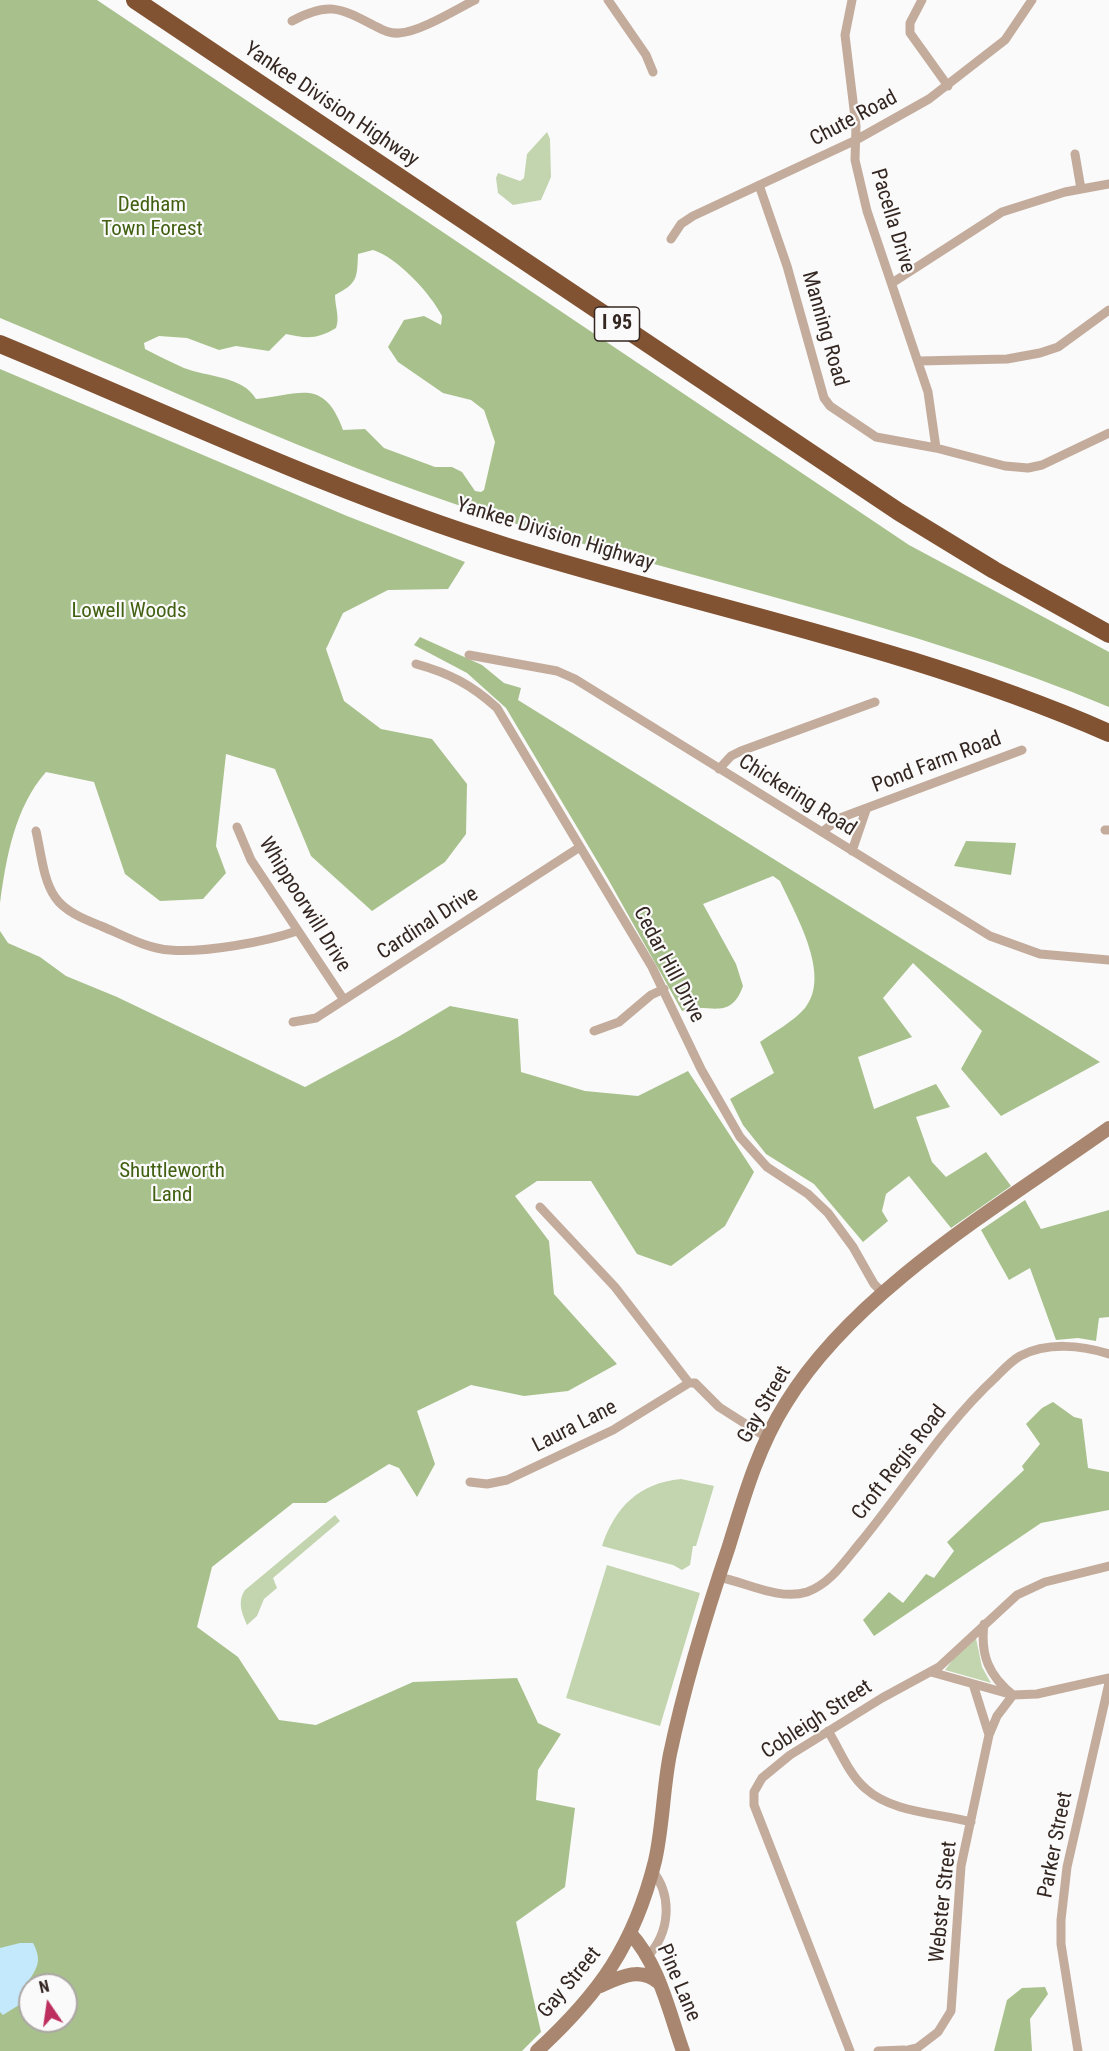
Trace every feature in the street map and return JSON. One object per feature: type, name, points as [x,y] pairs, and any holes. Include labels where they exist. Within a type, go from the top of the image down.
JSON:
[{"type":"highway","name":"Yankee Division Highway","points":[[135,0],[899,512],[994,570],[1109,634]]},
{"type":"highway","name":"Yankee Division Highway","points":[[0,344],[355,492],[446,526],[568,564],[917,662],[1015,696],[1109,733]]},
{"type":"street","points":[[292,21],[319,9],[339,8],[382,30],[398,33],[475,0]]},
{"type":"street","points":[[608,0],[646,55],[652,72]]},
{"type":"street","name":"Pacella Drive","points":[[852,0],[845,35],[856,140],[855,160],[867,212],[928,392],[936,448]]},
{"type":"street","points":[[922,0],[910,23],[910,33],[948,86]]},
{"type":"street","name":"Chute Road","points":[[671,239],[681,224],[693,216],[856,140],[929,99],[1005,40],[1032,0]]},
{"type":"street","points":[[1075,154],[1082,189]]},
{"type":"street","points":[[892,283],[1002,212],[1082,189],[1109,184]]},
{"type":"street","name":"Manning Road","points":[[759,186],[786,266],[824,398],[830,406],[876,437],[936,448],[1005,466],[1028,468],[1042,465],[1109,433]]},
{"type":"street","points":[[919,362],[1008,359],[1040,353],[1058,347],[1109,310]]},
{"type":"street","name":"Chickering Road","points":[[469,655],[557,671],[575,679],[719,770],[1005,943],[1056,957],[1109,960]]},
{"type":"street","name":"Cedar Hill Drive","points":[[416,664],[443,671],[460,679],[497,708],[664,989],[701,1069],[740,1137],[767,1167],[808,1194],[828,1213],[853,1247],[870,1278],[884,1294]]},
{"type":"street","points":[[719,770],[731,756],[741,751],[875,702]]},
{"type":"street","name":"Pond Farm Road","points":[[822,832],[833,821],[1022,750]]},
{"type":"street","name":"Pond Farm Road","points":[[852,851],[866,810]]},
{"type":"street","name":"Whippoorwill Drive","points":[[237,827],[251,860],[344,1000]]},
{"type":"street","points":[[36,831],[48,882],[55,897],[66,908],[93,923],[144,944],[170,950],[190,950],[274,939],[297,931]]},
{"type":"street","name":"Cardinal Drive","points":[[293,1022],[316,1018],[580,847]]},
{"type":"street","points":[[594,1031],[619,1022],[651,995],[664,989]]},
{"type":"street","name":"Gay Street","points":[[537,2051],[564,2026],[600,1986],[630,1934],[652,1870],[679,1712],[718,1577],[766,1437],[807,1373],[838,1338],[884,1294],[939,1248],[1109,1128]]},
{"type":"street","points":[[540,1207],[615,1287],[689,1383],[695,1383],[719,1407],[766,1437]]},
{"type":"street","name":"Croft Regis Road","points":[[718,1577],[789,1595],[806,1592],[820,1586],[874,1526],[976,1395],[1017,1357],[1034,1350],[1077,1346],[1109,1354]]},
{"type":"street","name":"Laura Lane","points":[[470,1482],[487,1484],[507,1480],[528,1471],[613,1430],[689,1383]]},
{"type":"street","name":"Cobleigh Street","points":[[850,2051],[754,1805],[754,1792],[762,1778],[790,1755],[931,1672],[951,1657],[1017,1595],[1036,1585],[1109,1566]]},
{"type":"street","points":[[984,1624],[983,1649],[987,1665],[998,1681],[1013,1695]]},
{"type":"street","points":[[931,1672],[1013,1695],[1037,1694],[1109,1678]]},
{"type":"street","name":"Parker Street","points":[[1078,2051],[1061,1944],[1061,1920],[1067,1867],[1109,1683]]},
{"type":"street","name":"Webster Street","points":[[973,1684],[989,1735]]},
{"type":"street","name":"Webster Street","points":[[904,2051],[917,2048],[938,2032],[951,2011],[961,1866],[989,1735],[998,1716],[1013,1695]]},
{"type":"street","points":[[828,1731],[854,1775],[866,1790],[884,1800],[915,1811],[971,1822]]},
{"type":"street","points":[[647,1957],[657,1946],[666,1922],[662,1883],[652,1870]]},
{"type":"street","name":"Pine Lane","points":[[630,1934],[647,1957],[684,2051]]},
{"type":"street","points":[[600,1986],[637,1973],[646,1974],[659,1984]]},
{"type":"street","points":[[878,2051],[904,2051]]},
{"type":"green space","name":"Dedham Town Forest","points":[[0,0],[97,0],[909,545],[1109,652],[1109,707],[955,650],[561,537],[421,492],[300,445],[0,318]],"holes":[[[373,250],[382,254],[412,277],[430,297],[442,316],[441,325],[424,316],[404,320],[388,347],[398,362],[443,393],[471,400],[484,410],[495,442],[484,490],[481,492],[475,491],[462,472],[452,467],[435,467],[384,448],[365,429],[343,430],[336,413],[327,402],[318,396],[297,393],[256,399],[250,391],[234,381],[184,368],[145,349],[144,343],[159,336],[187,338],[219,350],[236,346],[269,351],[286,334],[300,337],[324,334],[336,328],[335,295],[348,287],[355,279],[358,254]]]},
{"type":"green space","points":[[547,132],[550,139],[551,177],[541,200],[513,205],[498,193],[496,178],[498,173],[520,181],[524,178],[527,154]]},
{"type":"green space","name":"Lowell Woods","points":[[0,369],[347,516],[465,562],[448,589],[388,590],[343,613],[326,649],[344,701],[381,729],[432,739],[467,784],[466,834],[445,862],[372,911],[311,856],[275,769],[226,754],[216,846],[226,873],[203,899],[160,901],[125,874],[94,782],[46,772],[35,786],[19,817],[5,868],[0,903]]},
{"type":"green space","points":[[420,637],[482,665],[504,683],[521,688],[518,700],[1100,1062],[1001,1116],[961,1069],[982,1031],[913,963],[883,998],[912,1037],[858,1057],[874,1109],[936,1084],[950,1107],[916,1117],[932,1162],[946,1177],[986,1152],[1011,1186],[951,1228],[909,1176],[886,1194],[882,1211],[888,1221],[863,1242],[814,1184],[766,1154],[743,1125],[730,1099],[774,1073],[760,1042],[790,1022],[805,1008],[812,994],[815,979],[813,962],[802,927],[780,881],[773,876],[703,904],[736,964],[743,986],[738,997],[725,1008],[682,1011],[608,879],[506,708],[467,673],[414,645]]},
{"type":"green space","points":[[966,841],[1016,843],[1011,875],[954,866]]},
{"type":"green space","name":"Shuttleworth Land","points":[[0,931],[8,943],[40,957],[66,976],[117,997],[305,1087],[450,1006],[518,1019],[521,1072],[585,1091],[638,1096],[688,1071],[754,1172],[725,1226],[671,1266],[637,1254],[591,1181],[537,1181],[515,1196],[549,1241],[554,1294],[617,1364],[568,1391],[524,1396],[471,1385],[417,1411],[435,1464],[417,1497],[399,1468],[389,1464],[326,1503],[293,1503],[212,1567],[197,1627],[238,1657],[279,1720],[316,1725],[413,1682],[517,1678],[538,1723],[561,1734],[538,1770],[536,1800],[575,1808],[565,1887],[516,1922],[541,2032],[522,2051],[0,2051]]},
{"type":"green space","points":[[1025,1200],[1041,1229],[1109,1210],[1109,1317],[1099,1318],[1096,1341],[1078,1338],[1056,1340],[1030,1268],[1009,1280],[981,1230]]},
{"type":"green space","points":[[1053,1402],[1074,1417],[1082,1419],[1088,1468],[1109,1472],[1109,1510],[1041,1523],[874,1636],[863,1620],[889,1592],[903,1603],[926,1574],[934,1578],[954,1551],[947,1542],[1024,1470],[1022,1466],[1040,1444],[1026,1424],[1042,1408]]},
{"type":"green space","points":[[681,1479],[714,1486],[696,1546],[693,1546],[690,1565],[682,1570],[673,1565],[602,1546],[614,1520],[631,1499],[653,1486]]},
{"type":"green space","points":[[335,1515],[340,1521],[273,1578],[277,1588],[264,1599],[257,1616],[247,1625],[241,1603],[245,1590]]},
{"type":"green space","points":[[607,1565],[700,1593],[660,1726],[566,1698]]},
{"type":"green space","points":[[976,1638],[982,1667],[991,1683],[945,1670],[960,1650]]},
{"type":"green space","points":[[1045,1987],[1048,1994],[1030,2019],[1032,2051],[994,2051],[1007,2000],[1022,1988]]},
{"type":"water","points":[[20,1943],[33,1943],[38,1959],[33,1973],[18,1973],[18,2006],[3,2015],[0,2012],[0,1948]]}]
